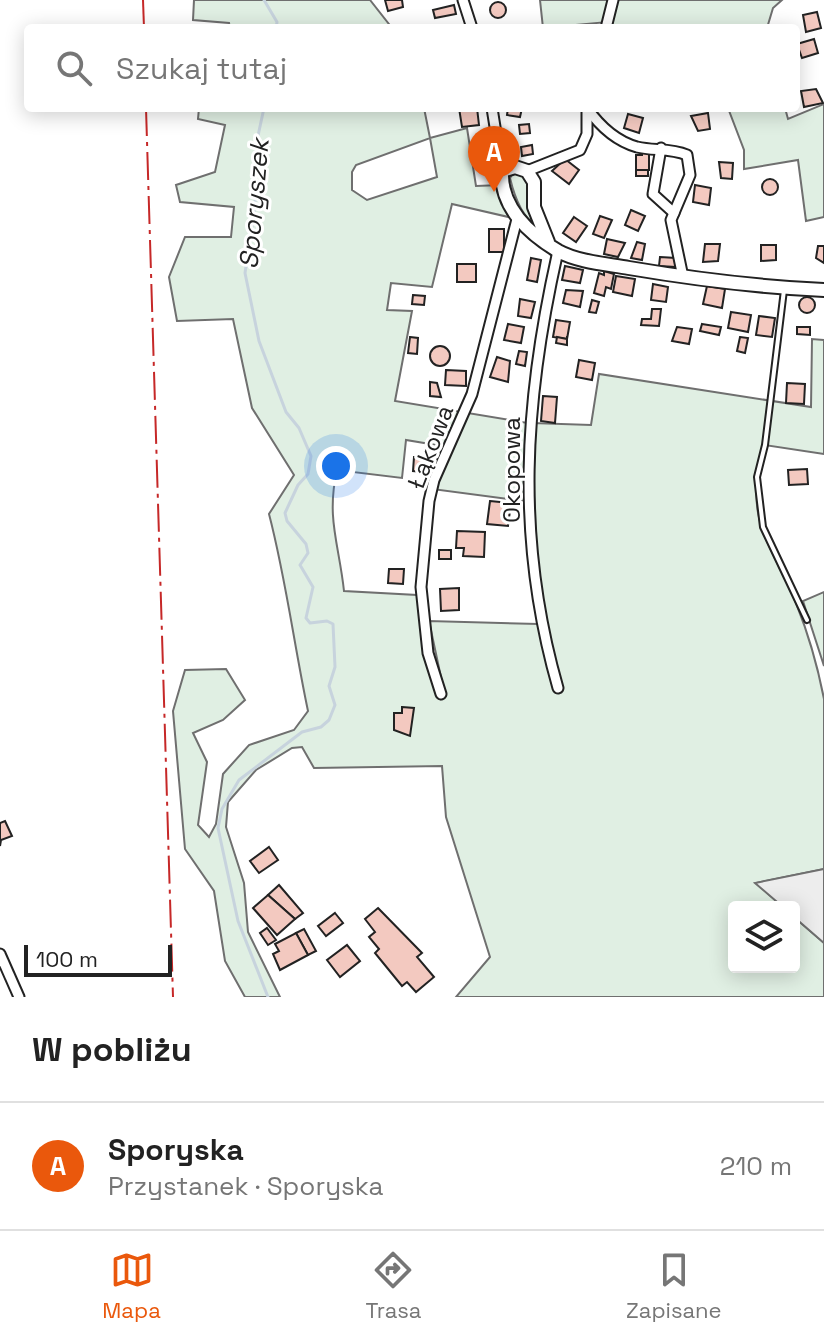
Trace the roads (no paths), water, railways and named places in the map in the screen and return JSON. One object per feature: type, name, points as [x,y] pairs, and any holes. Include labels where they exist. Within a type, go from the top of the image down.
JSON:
[{"type":"street","points":[[463,0],[471,24]]},
{"type":"street","points":[[607,24],[613,0]]},
{"type":"street","points":[[493,112],[502,171],[501,185],[517,219],[553,246],[594,262],[683,277],[824,290]]},
{"type":"street","points":[[527,171],[580,150],[587,134],[587,112]]},
{"type":"street","points":[[590,112],[605,130],[636,147],[661,148],[687,155],[690,175],[671,220],[683,277]]},
{"type":"street","points":[[661,148],[653,194],[674,213]]},
{"type":"street","points":[[502,171],[515,167],[527,171],[534,182],[534,207],[553,246]]},
{"type":"street","name":"Łąkowa","points":[[441,694],[428,653],[421,587],[429,501],[434,480],[472,394],[517,219]]},
{"type":"street","name":"Okopowa","points":[[553,246],[539,336],[528,452],[534,572],[558,688]]},
{"type":"street","points":[[0,954],[19,997]]},
{"type":"lane","points":[[785,288],[765,445],[757,477],[763,527],[807,620]]},
{"type":"waterway","name":"Sporyszek","points":[[264,0],[277,24]]},
{"type":"waterway","name":"Sporyszek","points":[[263,112],[256,145],[255,206],[245,273],[259,341],[286,412],[299,428],[311,456],[308,474],[298,485],[285,513],[287,521],[306,544],[308,553],[300,565],[313,587],[306,618],[310,623],[327,621],[333,624],[335,667],[329,686],[335,705],[329,720],[321,727],[302,732],[239,780],[222,809],[218,828],[238,921],[268,997]]},
{"type":"place","name":"Sporyska","points":[[494,192]]}]
